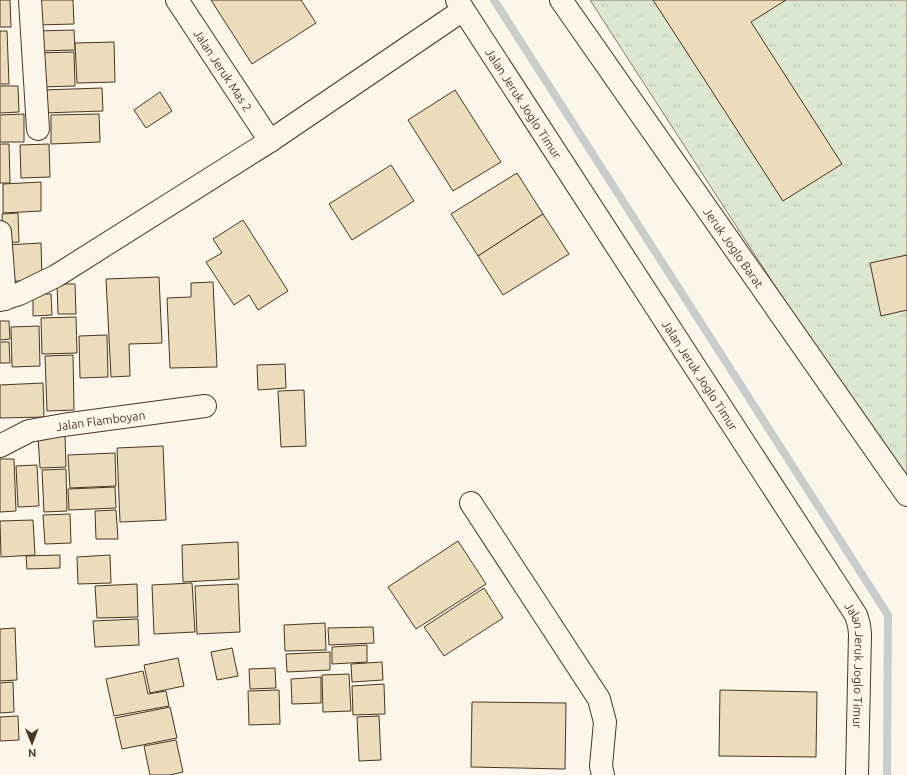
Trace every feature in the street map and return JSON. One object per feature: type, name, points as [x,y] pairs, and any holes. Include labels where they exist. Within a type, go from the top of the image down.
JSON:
[{"type":"street","points":[[30,0],[38,129]]},
{"type":"street","name":"Jalan Jeruk Mas 2","points":[[177,0],[270,141]]},
{"type":"street","name":"Jeruk Joglo Barat","points":[[561,0],[907,495]]},
{"type":"street","points":[[0,232],[2,300],[19,294],[56,276],[270,141],[460,5]]},
{"type":"street","name":"Jalan Jeruk Joglo Timur","points":[[460,5],[856,615],[860,634],[857,775]]},
{"type":"street","name":"Jalan Flamboyan","points":[[0,446],[29,431],[204,406]]},
{"type":"street","points":[[471,503],[599,699],[605,722],[601,766],[603,775]]},
{"type":"green space","points":[[590,0],[907,0],[907,490]]},
{"type":"building","points":[[0,0],[10,0],[11,27],[0,27]]},
{"type":"building","points":[[36,0],[73,0],[74,24],[36,25]]},
{"type":"building","points":[[211,0],[301,0],[316,23],[252,64]]},
{"type":"building","points":[[653,0],[786,0],[751,22],[842,164],[783,201]]},
{"type":"building","points":[[74,30],[75,50],[38,51],[37,31]]},
{"type":"building","points":[[0,31],[7,31],[9,84],[0,84]]},
{"type":"building","points":[[114,42],[115,82],[77,83],[75,43]]},
{"type":"building","points":[[74,52],[75,86],[39,87],[38,53]]},
{"type":"building","points":[[0,86],[18,86],[19,112],[0,113]]},
{"type":"building","points":[[102,88],[103,111],[43,113],[42,90]]},
{"type":"building","points":[[455,90],[501,162],[453,191],[408,120]]},
{"type":"building","points":[[160,92],[172,111],[146,128],[134,110]]},
{"type":"building","points":[[24,114],[24,142],[0,142],[0,115]]},
{"type":"building","points":[[99,114],[100,142],[51,144],[51,115]]},
{"type":"building","points":[[0,144],[9,144],[10,183],[0,183]]},
{"type":"building","points":[[49,144],[50,177],[21,178],[20,145]]},
{"type":"building","points":[[391,165],[414,201],[352,240],[329,204]]},
{"type":"building","points":[[517,173],[543,214],[478,256],[451,214]]},
{"type":"building","points":[[41,182],[41,211],[3,213],[3,184]]},
{"type":"building","points":[[18,213],[19,242],[3,243],[2,214]]},
{"type":"building","points":[[543,214],[569,254],[503,295],[478,256]]},
{"type":"building","points":[[243,220],[288,291],[258,310],[249,295],[234,305],[206,262],[222,253],[213,239]]},
{"type":"building","points":[[41,243],[42,279],[7,282],[6,245]]},
{"type":"building","points":[[907,255],[907,310],[881,316],[870,263]]},
{"type":"building","points":[[159,277],[162,343],[129,344],[130,376],[111,377],[106,279]]},
{"type":"building","points":[[213,282],[217,367],[170,368],[167,298],[191,297],[191,283]]},
{"type":"building","points":[[57,284],[75,284],[76,314],[58,314]]},
{"type":"building","points":[[33,294],[51,294],[52,315],[33,316]]},
{"type":"building","points":[[76,317],[77,353],[42,354],[41,318]]},
{"type":"building","points":[[0,321],[9,321],[10,339],[0,340]]},
{"type":"building","points":[[39,326],[40,366],[12,367],[11,327]]},
{"type":"building","points":[[107,335],[108,377],[80,378],[79,336]]},
{"type":"building","points":[[0,342],[9,342],[10,363],[0,363]]},
{"type":"building","points":[[73,355],[74,410],[47,411],[45,356]]},
{"type":"building","points":[[285,364],[286,388],[258,390],[257,365]]},
{"type":"building","points":[[43,383],[44,417],[0,418],[0,385]]},
{"type":"building","points":[[304,390],[306,446],[281,447],[278,391]]},
{"type":"building","points":[[65,436],[66,467],[40,468],[38,437]]},
{"type":"building","points":[[163,446],[166,520],[120,522],[117,448]]},
{"type":"building","points":[[115,453],[116,486],[70,488],[68,455]]},
{"type":"building","points":[[0,459],[14,459],[16,511],[0,512]]},
{"type":"building","points":[[37,465],[39,506],[18,507],[16,466]]},
{"type":"building","points":[[66,469],[67,511],[44,512],[42,470]]},
{"type":"building","points":[[115,487],[116,508],[69,510],[68,489]]},
{"type":"building","points":[[116,510],[118,539],[96,539],[95,511]]},
{"type":"building","points":[[70,514],[71,543],[45,544],[43,515]]},
{"type":"building","points":[[33,520],[35,555],[1,557],[0,521]]},
{"type":"building","points":[[458,541],[486,584],[416,629],[388,587]]},
{"type":"building","points":[[238,542],[239,579],[183,582],[182,545]]},
{"type":"building","points":[[60,555],[60,568],[27,569],[26,556]]},
{"type":"building","points":[[110,555],[111,583],[78,584],[77,557]]},
{"type":"building","points":[[192,583],[195,632],[154,634],[152,585]]},
{"type":"building","points":[[137,584],[138,617],[97,618],[95,586]]},
{"type":"building","points":[[238,584],[240,632],[197,634],[195,586]]},
{"type":"building","points":[[484,588],[503,618],[444,656],[424,627]]},
{"type":"building","points":[[138,619],[139,645],[95,647],[93,621]]},
{"type":"building","points":[[325,623],[326,650],[285,651],[284,625]]},
{"type":"building","points":[[373,627],[374,643],[329,645],[328,628]]},
{"type":"building","points":[[15,628],[17,680],[0,681],[0,629]]},
{"type":"building","points":[[367,645],[367,662],[332,664],[332,647]]},
{"type":"building","points":[[232,648],[238,676],[217,680],[211,652]]},
{"type":"building","points":[[330,652],[330,670],[287,672],[286,654]]},
{"type":"building","points":[[178,658],[184,686],[150,693],[144,665]]},
{"type":"building","points":[[382,662],[383,680],[352,682],[351,664]]},
{"type":"building","points":[[275,668],[276,688],[250,689],[249,669]]},
{"type":"building","points":[[143,671],[148,694],[166,691],[169,706],[114,716],[106,679]]},
{"type":"building","points":[[349,674],[351,711],[323,712],[322,675]]},
{"type":"building","points":[[321,677],[321,703],[292,704],[291,679]]},
{"type":"building","points":[[13,682],[14,712],[0,713],[0,683]]},
{"type":"building","points":[[384,684],[385,714],[353,715],[352,686]]},
{"type":"building","points":[[279,690],[280,724],[249,725],[248,691]]},
{"type":"building","points":[[720,690],[817,692],[816,757],[719,756]]},
{"type":"building","points":[[472,702],[566,703],[565,769],[471,767]]},
{"type":"building","points":[[170,707],[177,738],[122,749],[115,718]]},
{"type":"building","points":[[18,716],[19,740],[0,741],[0,717]]},
{"type":"building","points":[[379,716],[381,760],[359,761],[357,717]]},
{"type":"building","points":[[176,740],[183,772],[170,775],[150,775],[144,746]]},
{"type":"waterway","points":[[494,0],[888,615],[887,775]]}]
